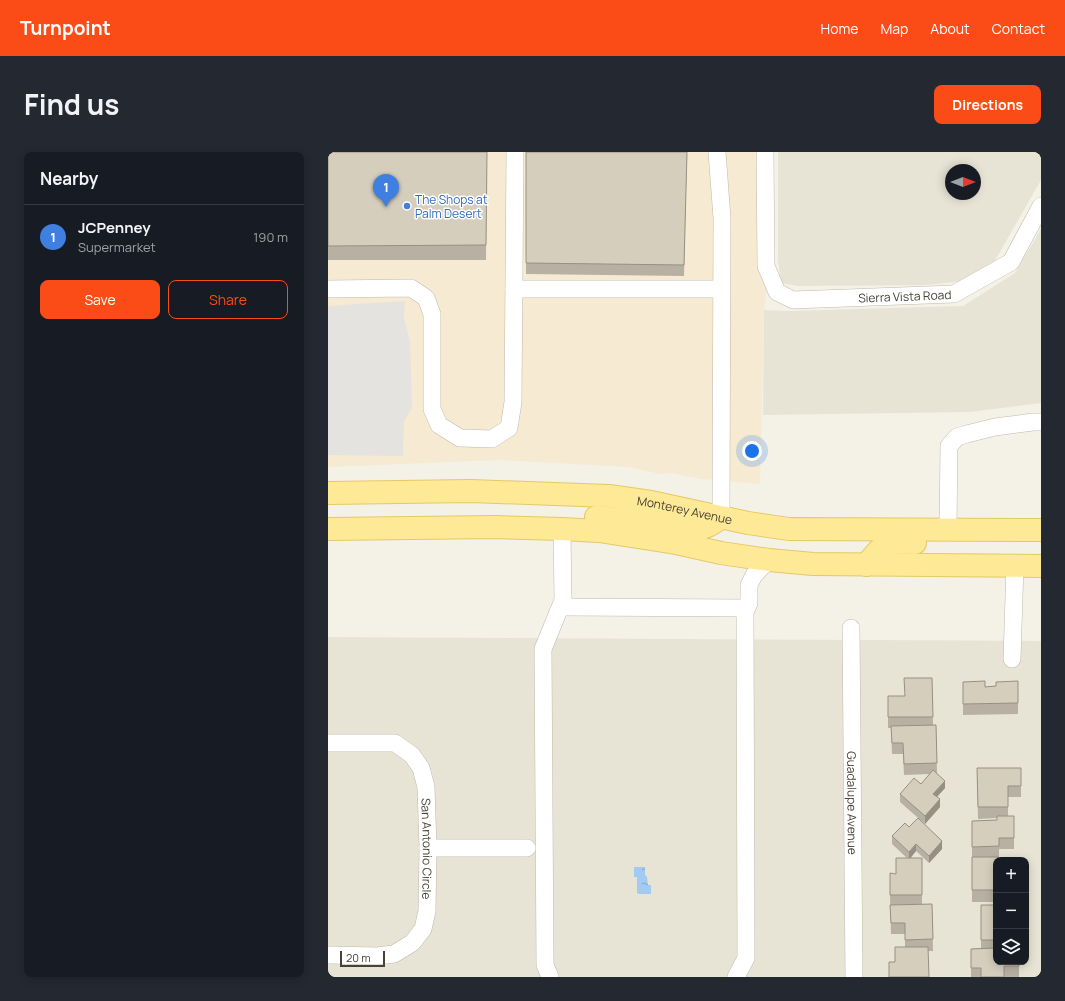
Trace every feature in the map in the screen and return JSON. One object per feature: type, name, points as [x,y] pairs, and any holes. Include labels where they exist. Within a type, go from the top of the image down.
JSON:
[{"type":"main road","name":"Monterey Avenue","points":[[328,493],[471,491],[609,496],[651,502],[721,518],[789,529],[1041,530]]},
{"type":"main road","points":[[495,527],[516,519],[538,516],[573,515],[627,520],[683,529],[702,528],[721,518]]},
{"type":"main road","points":[[328,529],[495,527],[562,529],[599,531],[769,560],[813,564],[1041,566]]},
{"type":"main road","points":[[866,565],[880,548],[886,544],[892,542],[940,542],[947,536],[948,529]]},
{"type":"street","points":[[328,289],[412,288],[426,298],[432,314],[432,409],[439,424],[460,438],[492,439],[509,428],[513,402],[515,152]]},
{"type":"street","points":[[717,152],[722,218],[721,518]]},
{"type":"street","name":"Sierra Vista Road","points":[[766,152],[766,266],[776,292],[793,300],[954,294],[1011,262],[1041,206]]},
{"type":"street","points":[[514,289],[721,289]]},
{"type":"street","points":[[948,529],[950,446],[957,438],[977,431],[1041,422]]},
{"type":"street","points":[[550,977],[545,965],[543,649],[563,600],[562,529]]},
{"type":"street","points":[[736,977],[746,958],[745,612],[749,603],[749,585],[754,575],[769,560]]},
{"type":"street","points":[[1012,658],[1015,566]]},
{"type":"street","points":[[561,607],[746,608]]},
{"type":"street","name":"Guadalupe Avenue","points":[[852,628],[854,977]]},
{"type":"street","name":"San Antonio Circle","points":[[328,743],[395,743],[412,755],[421,768],[426,787],[428,848],[427,911],[422,929],[412,943],[394,954],[377,956],[328,955]]},
{"type":"street","points":[[428,848],[527,848]]},
{"type":"shaded area","name":"The Shops at Palm Desert","points":[[328,152],[769,152],[767,288],[764,310],[760,484],[702,479],[670,473],[660,474],[629,467],[500,460],[328,467]]},
{"type":"shaded area","points":[[778,152],[1041,152],[1041,180],[993,264],[963,281],[927,285],[798,286],[781,283],[778,260]]},
{"type":"shaded area","points":[[1041,229],[1041,403],[970,412],[763,415],[764,310],[788,311],[963,306],[1015,273]]},
{"type":"shaded area","points":[[405,301],[404,318],[410,341],[412,408],[404,421],[403,456],[328,455],[328,306]]},
{"type":"shaded area","points":[[328,637],[1041,641],[1041,977],[328,977]]},
{"type":"water","points":[[634,867],[645,867],[645,875],[647,877],[648,885],[651,885],[651,894],[637,893],[637,877],[634,877]]},
{"type":"building","name":"The Shops at Palm Desert","points":[[328,152],[487,152],[486,245],[328,246]]},
{"type":"building","points":[[526,152],[687,152],[684,265],[526,263]]},
{"type":"building","points":[[904,678],[932,678],[933,717],[888,717],[888,696],[905,696]]},
{"type":"building","points":[[985,681],[985,687],[996,686],[996,682],[1018,681],[1018,703],[963,704],[963,682]]},
{"type":"building","points":[[936,725],[937,763],[904,764],[903,743],[892,743],[891,726]]},
{"type":"building","points":[[977,768],[1021,768],[1021,786],[1008,786],[1008,807],[978,807]]},
{"type":"building","points":[[933,770],[945,781],[933,794],[940,799],[925,816],[900,794],[914,778],[921,784]]},
{"type":"building","points":[[997,816],[1014,816],[1014,838],[999,838],[999,846],[972,847],[972,821],[997,820]]},
{"type":"building","points":[[918,818],[942,841],[929,856],[916,844],[909,852],[892,836],[905,823],[909,827]]},
{"type":"building","points":[[972,857],[993,857],[993,890],[972,890]]},
{"type":"building","points":[[896,858],[922,858],[922,895],[890,895],[890,873],[896,874]]},
{"type":"building","points":[[932,904],[933,939],[905,940],[905,923],[891,923],[890,905]]},
{"type":"building","points":[[981,905],[993,905],[993,940],[981,940]]},
{"type":"building","points":[[895,947],[928,947],[929,977],[889,977],[889,962],[895,962]]},
{"type":"building","points":[[993,948],[993,965],[1019,966],[1004,966],[1004,977],[981,977],[981,968],[971,968],[971,949]]},
{"type":"place","name":"The Shops at Palm Desert","points":[[407,206]]},
{"type":"place","name":"JCPenney","points":[[386,207]]}]
